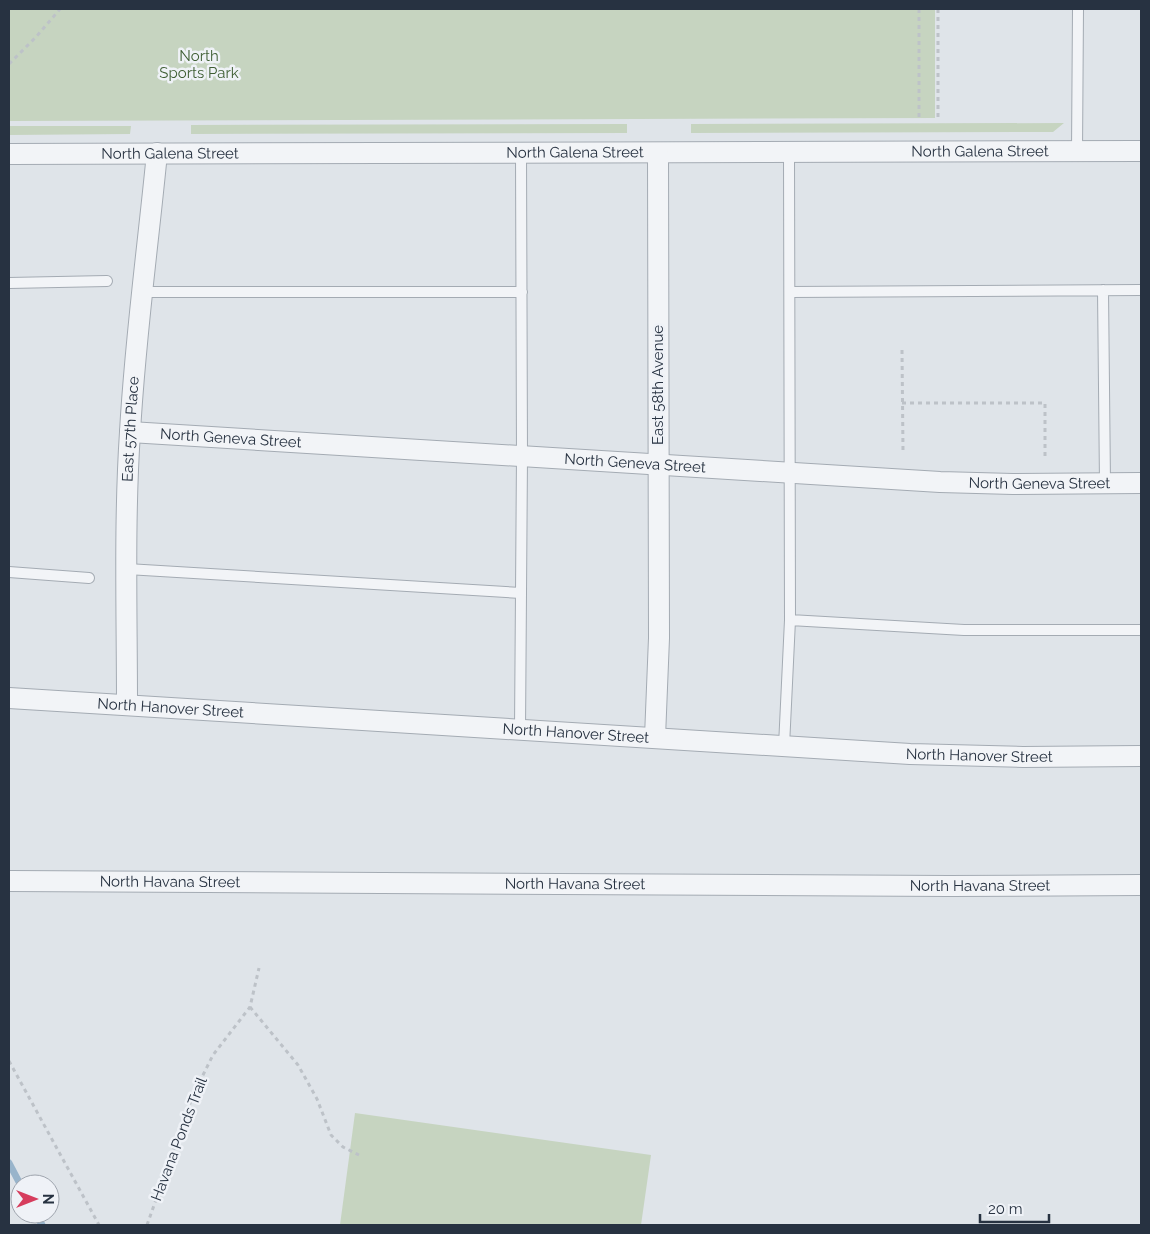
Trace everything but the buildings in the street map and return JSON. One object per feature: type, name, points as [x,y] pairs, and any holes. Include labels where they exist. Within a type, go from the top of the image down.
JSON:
[{"type":"street","name":"North Galena Street","points":[[9,154],[1141,151]]},
{"type":"street","name":"East 57th Place","points":[[126,705],[127,485],[130,432],[134,369],[158,153]]},
{"type":"street","name":"East 58th Avenue","points":[[655,737],[659,638],[658,153]]},
{"type":"street","name":"North Geneva Street","points":[[130,432],[964,483],[1141,483]]},
{"type":"street","name":"North Hanover Street","points":[[9,698],[948,756],[1141,756]]},
{"type":"street","name":"North Havana Street","points":[[9,881],[930,886],[1141,885]]},
{"type":"lane","points":[[1077,152],[1078,9]]},
{"type":"lane","points":[[520,730],[522,456],[521,153]]},
{"type":"lane","points":[[784,746],[790,620],[788,153]]},
{"type":"lane","points":[[9,283],[107,281]]},
{"type":"lane","points":[[1104,290],[1105,484]]},
{"type":"lane","points":[[790,292],[1141,290]]},
{"type":"lane","points":[[143,292],[522,292]]},
{"type":"lane","points":[[127,569],[521,593]]},
{"type":"lane","points":[[9,572],[90,578]]},
{"type":"lane","points":[[790,620],[988,630],[1141,630]]},
{"type":"path","points":[[9,64],[60,9]]},
{"type":"path","points":[[919,9],[919,121]]},
{"type":"path","points":[[938,9],[938,121]]},
{"type":"path","points":[[902,350],[903,451]]},
{"type":"path","points":[[902,403],[1045,403],[1045,456]]},
{"type":"path","points":[[259,968],[250,1007],[298,1065],[317,1099],[331,1135],[343,1148],[359,1154]]},
{"type":"path","name":"Havana Ponds Trail","points":[[147,1225],[193,1095],[212,1056],[250,1007]]},
{"type":"path","points":[[9,1061],[100,1225]]},
{"type":"green space","name":"North Sports Park","points":[[9,9],[935,9],[935,118],[9,121]]},
{"type":"green space","points":[[1064,123],[1053,132],[691,133],[691,124]]},
{"type":"green space","points":[[627,124],[627,133],[191,134],[191,125]]},
{"type":"green space","points":[[9,126],[131,126],[130,134],[9,135]]},
{"type":"green space","points":[[355,1113],[651,1155],[641,1225],[340,1225]]},
{"type":"waterway","points":[[9,1163],[15,1174]]}]
